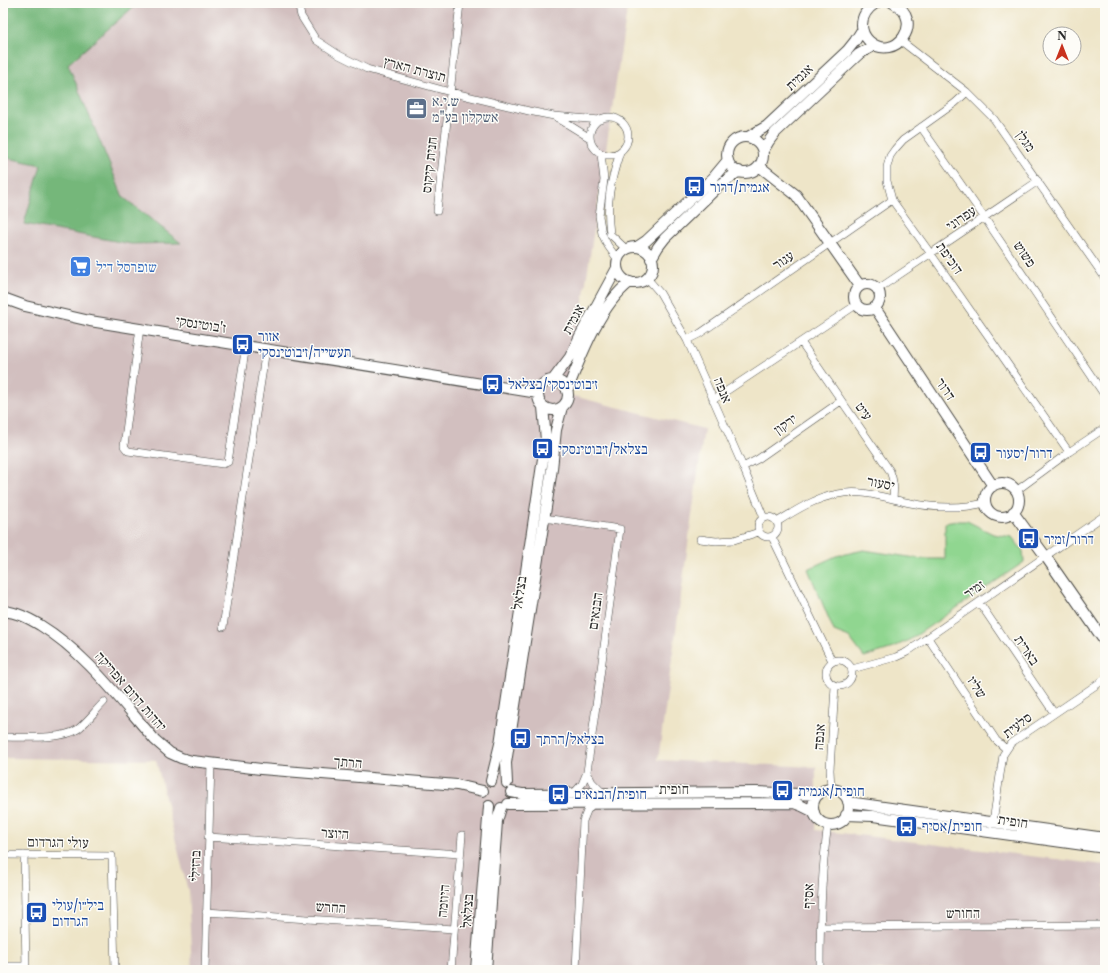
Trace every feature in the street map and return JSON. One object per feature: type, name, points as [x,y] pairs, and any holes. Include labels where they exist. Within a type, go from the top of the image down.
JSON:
[{"type":"street","name":"תוצרת הארץ","points":[[298,3],[301,16],[316,40],[339,55],[367,69],[450,92],[554,116],[600,120]]},
{"type":"street","name":"חנית קיקוס","points":[[438,211],[460,3]]},
{"type":"street","points":[[876,3],[870,6],[865,12],[862,30],[867,39],[875,45],[882,47],[889,47],[901,41],[908,29],[907,16],[897,4]]},
{"type":"street","name":"אגמית","points":[[748,137],[767,126],[847,51],[862,30]]},
{"type":"street","name":"מגלן","points":[[901,41],[967,92],[994,119],[1105,278]]},
{"type":"street","name":"אגמית","points":[[763,151],[768,140],[775,133],[859,54],[875,45]]},
{"type":"street","name":"דוכיפת","points":[[967,92],[955,103],[903,140],[894,149],[887,167],[887,181],[892,200],[1069,452]]},
{"type":"street","name":"תוצרת הארץ","points":[[554,116],[590,138]]},
{"type":"street","points":[[609,117],[615,118],[625,125],[629,136],[625,148],[620,152],[608,156],[601,154],[592,145],[590,132],[593,126],[600,120],[609,117]]},
{"type":"street","name":"פשוש","points":[[921,127],[1105,396]]},
{"type":"street","points":[[651,259],[665,238],[720,185],[739,172],[750,172],[759,166],[763,159],[763,151],[759,143],[752,138],[742,137],[733,142],[728,150],[728,160],[739,172]]},
{"type":"street","points":[[620,152],[611,179],[608,217],[610,234],[626,249]]},
{"type":"street","points":[[601,154],[604,180],[599,216],[602,234],[617,264],[620,276],[630,282],[639,282],[647,278],[652,269],[651,259],[645,251],[636,247]]},
{"type":"street","points":[[617,264],[621,253],[626,249],[636,247],[646,242],[702,188],[728,160]]},
{"type":"street","points":[[759,166],[796,195],[860,286]]},
{"type":"street","name":"עפרוני","points":[[878,289],[1038,181]]},
{"type":"street","name":"עגור","points":[[687,340],[699,334],[892,200]]},
{"type":"street","name":"אגמית","points":[[552,381],[570,357],[617,264]]},
{"type":"street","name":"אנפה","points":[[647,278],[660,293],[687,340],[764,518]]},
{"type":"street","name":"אגמית","points":[[567,390],[586,346],[605,312],[615,296],[630,282]]},
{"type":"street","points":[[864,284],[872,285],[878,289],[881,297],[880,302],[875,308],[865,311],[856,305],[854,301],[855,293],[860,286],[864,284]]},
{"type":"street","name":"ז'בוטינסקי","points":[[3,298],[25,306],[75,317],[538,392]]},
{"type":"street","points":[[713,400],[856,305]]},
{"type":"street","name":"דרור","points":[[875,308],[993,486]]},
{"type":"street","points":[[140,328],[124,446],[128,451],[223,464],[228,462],[246,345]]},
{"type":"street","name":"עיט","points":[[801,342],[890,471],[894,486],[893,499]]},
{"type":"street","points":[[223,626],[266,349]]},
{"type":"street","points":[[552,381],[560,382],[567,390],[567,399],[562,407],[557,409],[551,410],[543,407],[539,400],[538,392],[544,384],[552,381]]},
{"type":"street","name":"ירקון","points":[[743,467],[758,459],[841,401]]},
{"type":"street","name":"בצלאל","points":[[491,781],[500,744],[546,440],[543,407]]},
{"type":"street","name":"בצלאל","points":[[509,787],[506,764],[552,469],[556,430],[562,407]]},
{"type":"street","points":[[1016,491],[1069,452],[1105,428]]},
{"type":"street","points":[[1001,483],[1006,484],[1010,485],[1016,491],[1018,502],[1013,512],[1005,516],[996,516],[989,511],[985,503],[985,499],[987,491],[993,486],[1001,483]]},
{"type":"street","name":"יסעור","points":[[777,522],[804,506],[822,498],[838,494],[867,493],[916,504],[948,508],[965,507],[985,503]]},
{"type":"street","points":[[1013,512],[1046,556],[1105,642]]},
{"type":"street","name":"זמיר","points":[[852,669],[896,657],[908,652],[1105,515]]},
{"type":"street","points":[[770,517],[777,522],[778,530],[772,537],[766,537],[759,532],[759,522],[764,518],[770,517]]},
{"type":"street","name":"הבנאים","points":[[544,518],[620,529],[587,772],[582,784],[574,793]]},
{"type":"street","points":[[700,539],[734,540],[759,532]]},
{"type":"street","points":[[772,537],[832,661]]},
{"type":"street","name":"בארית","points":[[978,602],[1054,713]]},
{"type":"street","name":"יהדות דרום אפריקה","points":[[3,611],[16,612],[66,643],[91,666],[162,748],[181,758],[198,762],[211,762]]},
{"type":"street","name":"יהדות דרום אפריקה","points":[[3,618],[36,623]]},
{"type":"street","name":"שליו","points":[[928,638],[996,740],[1006,749]]},
{"type":"street","points":[[840,659],[848,663],[852,669],[852,677],[847,684],[839,686],[835,686],[828,681],[825,672],[826,668],[832,661],[840,659]]},
{"type":"street","name":"סלעית","points":[[993,822],[1001,762],[1006,749],[1011,743],[1105,679]]},
{"type":"street","name":"אנפה","points":[[831,789],[830,770],[835,686]]},
{"type":"street","points":[[3,737],[42,737],[65,734],[77,730],[104,702]]},
{"type":"street","name":"הרתך","points":[[211,762],[261,769],[457,785],[483,790]]},
{"type":"street","name":"ברזילי","points":[[205,970],[211,762]]},
{"type":"street","points":[[587,772],[592,782],[603,793]]},
{"type":"street","points":[[500,780],[509,787],[511,798],[504,806],[494,808],[489,806],[484,800],[483,790],[491,781],[500,780]]},
{"type":"street","name":"חופית","points":[[509,787],[522,794],[756,792],[818,795]]},
{"type":"street","points":[[831,789],[841,793],[848,802],[848,806],[846,815],[838,823],[828,824],[819,820],[814,812],[813,803],[821,792],[831,789]]},
{"type":"street","name":"חופית","points":[[848,802],[1105,838]]},
{"type":"street","points":[[572,804],[579,811],[583,821]]},
{"type":"street","name":"חופית","points":[[504,806],[572,804],[794,804],[814,812]]},
{"type":"street","points":[[576,970],[583,821],[587,811],[593,804]]},
{"type":"street","name":"בצלאל","points":[[476,970],[489,806]]},
{"type":"street","name":"בצלאל","points":[[486,970],[497,821],[504,806]]},
{"type":"street","name":"חופית","points":[[846,815],[873,816],[1105,848]]},
{"type":"street","name":"אסיף","points":[[820,970],[820,928],[824,849],[828,824]]},
{"type":"street","name":"היוזמה","points":[[451,970],[462,835]]},
{"type":"street","name":"היוצר","points":[[208,837],[460,854]]},
{"type":"street","name":"עולי הגרדום","points":[[3,855],[112,856],[114,970]]},
{"type":"street","points":[[3,966],[26,968],[24,855]]},
{"type":"street","name":"החרש","points":[[206,912],[454,929]]},
{"type":"street","name":"החורש","points":[[820,928],[1105,925]]},
{"type":"shaded area","points":[[3,3],[628,3],[569,395],[704,429],[658,760],[816,767],[816,830],[1105,865],[1105,970],[192,970],[188,891],[156,760],[3,758]]},
{"type":"green space","points":[[3,3],[138,3],[68,64],[123,197],[181,243],[131,244],[24,224],[41,165],[3,157]]},
{"type":"green space","points":[[967,521],[993,534],[1012,537],[1023,551],[1024,562],[911,639],[890,649],[864,657],[849,637],[834,631],[808,569],[836,556],[864,550],[922,559],[945,559],[945,523]]},
{"type":"place","name":"ש.י.א אשקלון בע\"מ","points":[[417,109]]},
{"type":"place","name":"אגמית/דרור","points":[[694,187]]},
{"type":"place","name":"שופרסל דיל","points":[[81,267]]},
{"type":"place","name":"אזור תעשייה/ז׳בוטינסקי","points":[[243,344]]},
{"type":"place","name":"ז׳בוטינסקי/בצלאל","points":[[493,384]]},
{"type":"place","name":"בצלאל/ז׳בוטינסקי","points":[[543,449]]},
{"type":"place","name":"דרור/יסעור","points":[[980,453]]},
{"type":"place","name":"דרור/זמיר","points":[[1029,539]]},
{"type":"place","name":"בצלאל/הרתך","points":[[520,739]]},
{"type":"place","name":"חופית/אגמית","points":[[783,791]]},
{"type":"place","name":"חופית/הבנאים","points":[[558,794]]},
{"type":"place","name":"חופית/אסיף","points":[[906,826]]},
{"type":"place","name":"ביל״ו/עולי הגרדום","points":[[36,913]]}]
